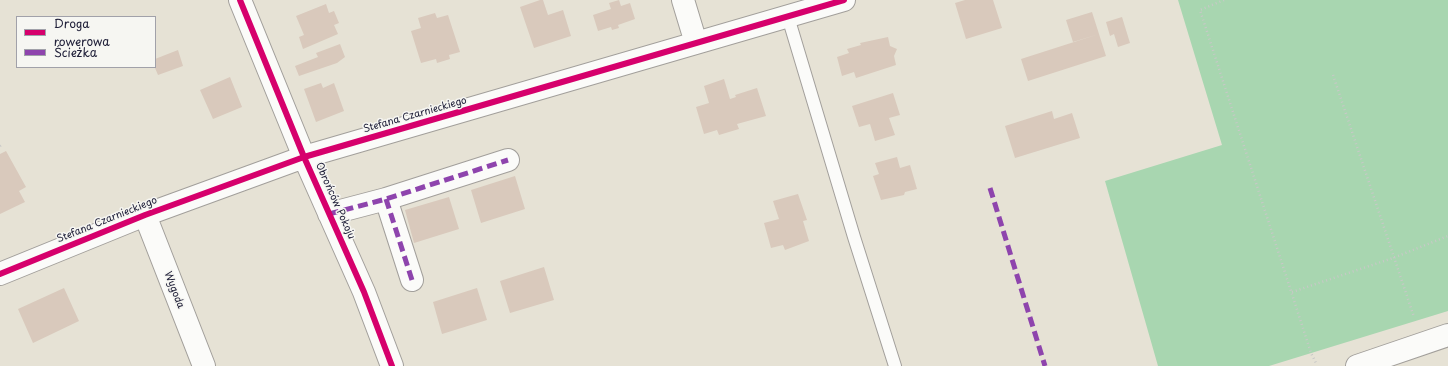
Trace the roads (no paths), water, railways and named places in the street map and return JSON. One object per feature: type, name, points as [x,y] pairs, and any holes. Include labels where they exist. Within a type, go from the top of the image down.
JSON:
[{"type":"street","name":"Obrońców Pokoju","points":[[240,0],[304,157],[364,292],[392,366]]},
{"type":"street","points":[[683,0],[696,43]]},
{"type":"street","name":"Stefana Czarnieckiego","points":[[0,274],[145,215],[304,157],[844,0]]},
{"type":"street","points":[[329,214],[386,199],[508,160]]},
{"type":"street","points":[[386,199],[412,280]]},
{"type":"street","name":"Wygoda","points":[[145,215],[204,366]]},
{"type":"street","points":[[1357,366],[1448,335]]},
{"type":"lane","points":[[788,17],[854,237],[896,366]]}]
